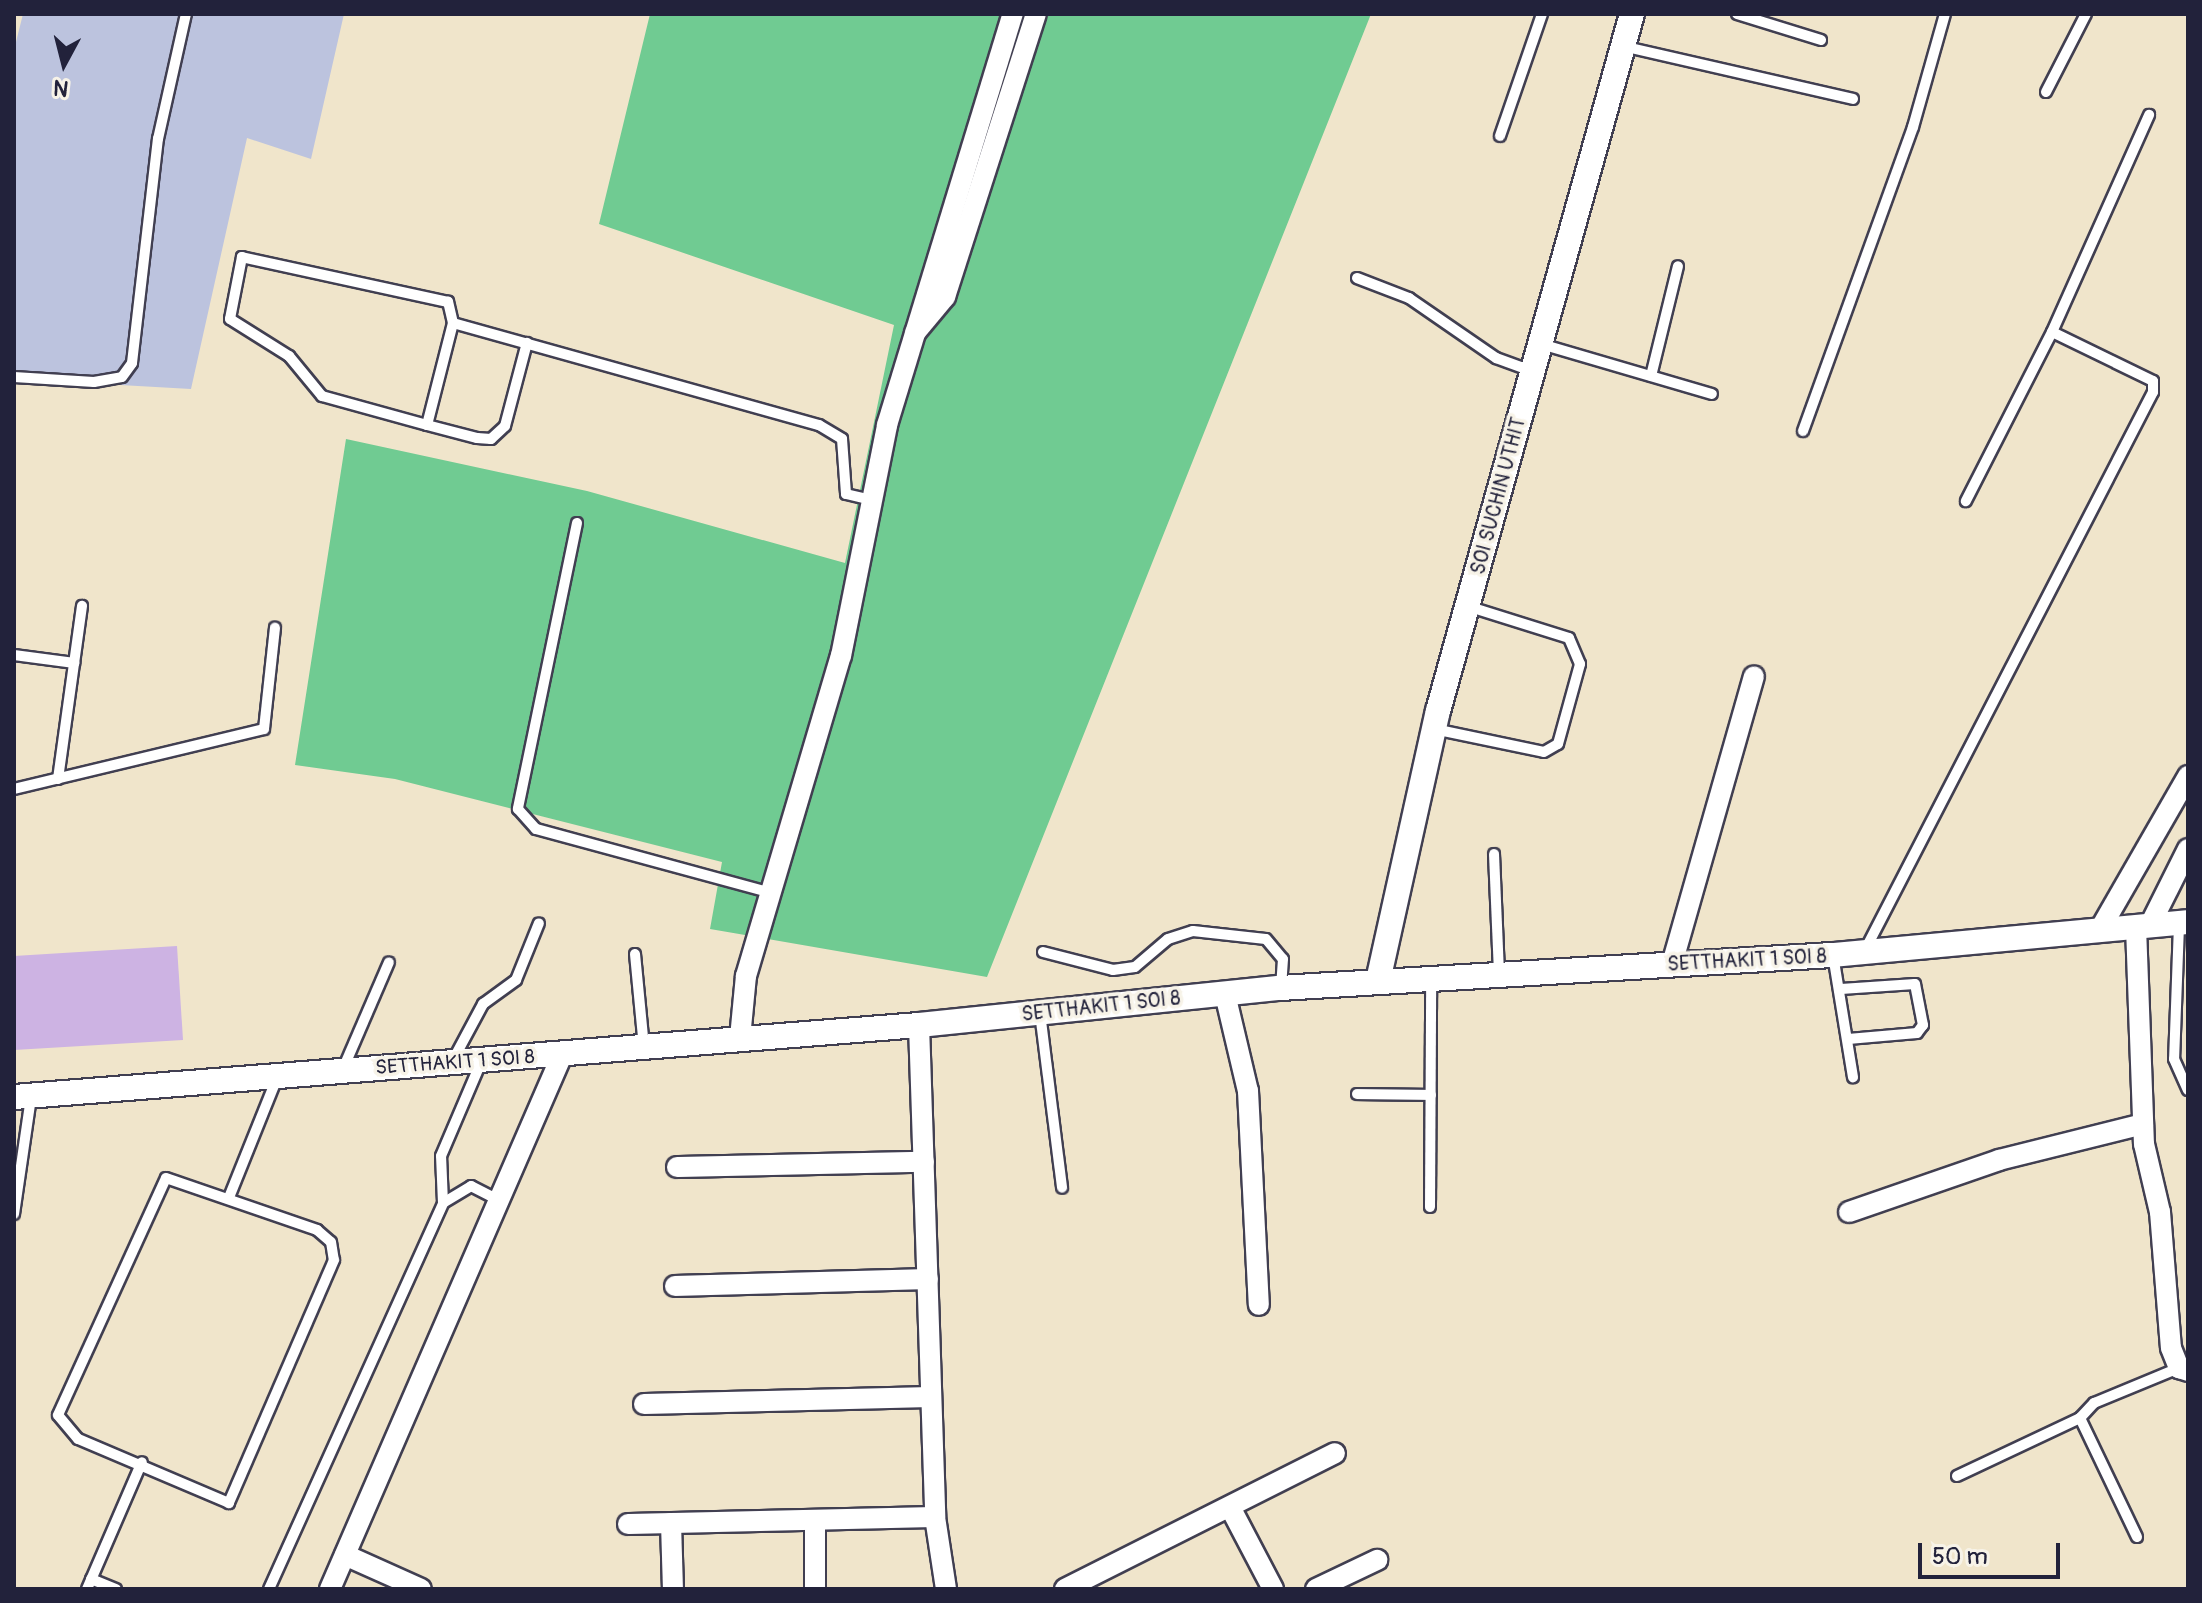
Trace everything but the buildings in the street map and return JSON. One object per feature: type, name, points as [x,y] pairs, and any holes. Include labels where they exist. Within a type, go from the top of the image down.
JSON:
[{"type":"street","points":[[740,1038],[746,976],[773,894],[841,656],[873,500],[912,335],[1013,14]]},
{"type":"street","points":[[912,335],[945,297],[1036,14]]},
{"type":"street","name":"SOI SUCHIN UTHIT","points":[[1378,981],[1434,729],[1632,14]]},
{"type":"street","points":[[1672,964],[1754,676]]},
{"type":"street","points":[[2099,931],[2188,776]]},
{"type":"street","points":[[2183,1370],[2143,1124],[2143,926],[2188,849]]},
{"type":"street","name":"SETTHAKIT 1 SOI 8","points":[[22,1096],[919,1025],[1280,988],[1833,955],[2184,922]]},
{"type":"street","points":[[1225,994],[1248,1091],[1259,1305]]},
{"type":"street","points":[[919,1025],[935,1517],[946,1589]]},
{"type":"street","points":[[330,1589],[562,1055]]},
{"type":"street","points":[[1849,1212],[1999,1160],[2143,1124]]},
{"type":"street","points":[[677,1167],[924,1162]]},
{"type":"street","points":[[675,1286],[928,1279]]},
{"type":"street","points":[[644,1404],[931,1397]]},
{"type":"street","points":[[1065,1589],[1335,1453]]},
{"type":"street","points":[[1230,1507],[1273,1589]]},
{"type":"street","points":[[628,1524],[935,1517]]},
{"type":"street","points":[[815,1520],[815,1589]]},
{"type":"street","points":[[671,1523],[673,1589]]},
{"type":"street","points":[[345,1555],[415,1588]]},
{"type":"street","points":[[1316,1589],[1377,1560]]},
{"type":"lane","points":[[14,377],[94,382],[122,377],[132,363],[158,139],[186,14]]},
{"type":"lane","points":[[1500,136],[1542,14]]},
{"type":"lane","points":[[1737,14],[1821,40]]},
{"type":"lane","points":[[1803,431],[1913,127],[1945,14]]},
{"type":"lane","points":[[2046,92],[2086,14]]},
{"type":"lane","points":[[1622,46],[1853,99]]},
{"type":"lane","points":[[1966,501],[2052,332],[2149,115]]},
{"type":"lane","points":[[427,425],[453,323],[453,311],[440,298],[251,254],[238,267],[230,306],[236,328],[289,356],[322,396],[427,425],[477,438],[499,435],[527,343]]},
{"type":"lane","points":[[1651,376],[1678,266]]},
{"type":"lane","points":[[1357,278],[1409,298],[1496,358],[1532,371]]},
{"type":"lane","points":[[453,323],[819,425],[842,439],[846,494],[873,500]]},
{"type":"lane","points":[[1864,952],[2153,392],[2145,372],[2052,332]]},
{"type":"lane","points":[[1539,343],[1712,394]]},
{"type":"lane","points":[[577,523],[518,809],[536,829],[773,894]]},
{"type":"lane","points":[[58,779],[82,606]]},
{"type":"lane","points":[[1434,729],[1544,752],[1558,744],[1580,664],[1569,638],[1467,606]]},
{"type":"lane","points":[[14,789],[264,729],[275,628]]},
{"type":"lane","points":[[14,655],[74,663]]},
{"type":"lane","points":[[1494,854],[1499,974]]},
{"type":"lane","points":[[2184,922],[2174,1059],[2188,1090]]},
{"type":"lane","points":[[452,1061],[483,1004],[516,980],[539,923]]},
{"type":"lane","points":[[1043,952],[1113,970],[1135,967],[1168,939],[1193,931],[1266,939],[1283,959],[1280,988]]},
{"type":"lane","points":[[635,954],[644,1047]]},
{"type":"lane","points":[[1833,955],[1853,1077]]},
{"type":"lane","points":[[343,1069],[389,962]]},
{"type":"lane","points":[[1430,1207],[1431,977]]},
{"type":"lane","points":[[1841,989],[1915,984],[1923,1025],[1917,1033],[1848,1039]]},
{"type":"lane","points":[[1040,1013],[1062,1188]]},
{"type":"lane","points":[[2174,1059],[2188,1064]]},
{"type":"lane","points":[[269,1589],[443,1203],[441,1156],[482,1060]]},
{"type":"lane","points":[[230,1195],[278,1074]]},
{"type":"lane","points":[[1357,1094],[1431,1095]]},
{"type":"lane","points":[[14,1214],[22,1096]]},
{"type":"lane","points":[[178,1178],[317,1230],[331,1242],[334,1260],[229,1503],[217,1504],[142,1462],[78,1439],[58,1415],[156,1189],[178,1178]]},
{"type":"lane","points":[[443,1203],[471,1186],[501,1201]]},
{"type":"lane","points":[[1957,1476],[2080,1418],[2094,1403],[2183,1370]]},
{"type":"lane","points":[[2080,1418],[2137,1537]]},
{"type":"lane","points":[[116,1589],[89,1584],[142,1462]]},
{"type":"shaded area","points":[[23,14],[344,14],[311,159],[247,138],[191,389],[14,379],[14,50]]},
{"type":"green space","points":[[650,14],[1371,14],[987,977],[710,929],[722,862],[395,779],[295,765],[346,439],[587,491],[845,563],[894,325],[599,224]]}]
